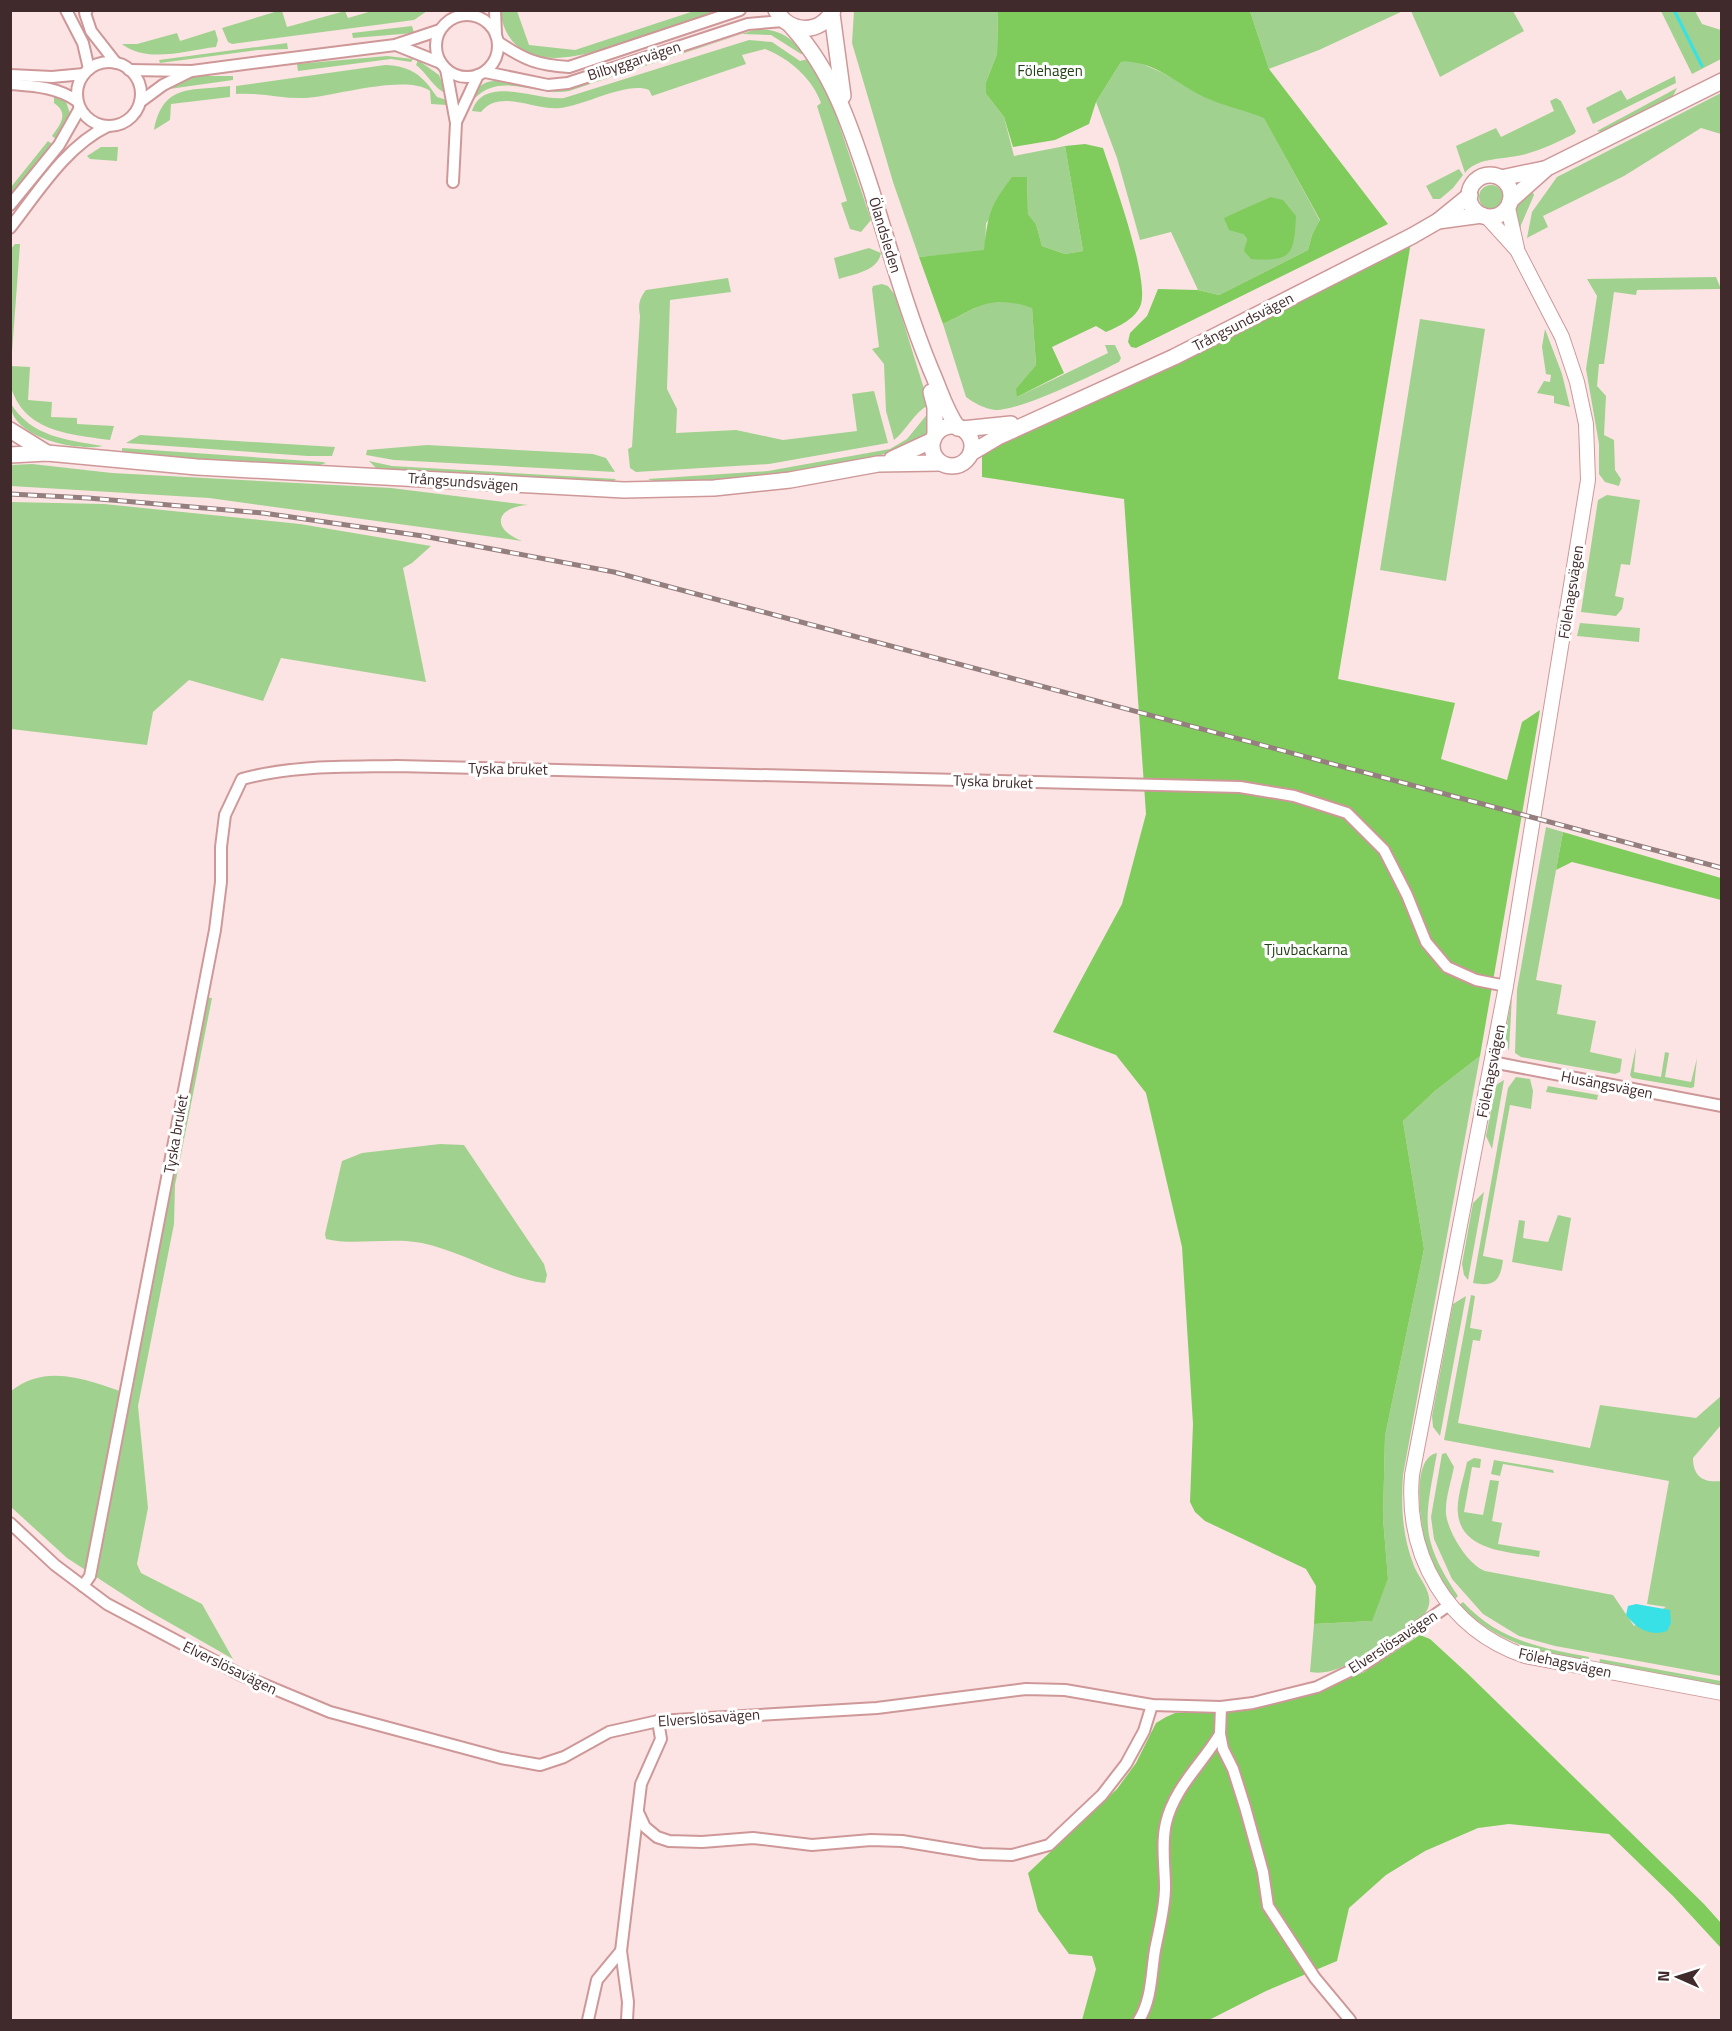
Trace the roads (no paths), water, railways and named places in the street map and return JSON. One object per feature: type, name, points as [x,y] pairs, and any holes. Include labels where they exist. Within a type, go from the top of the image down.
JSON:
[{"type":"main road","name":"Ölandsleden","points":[[783,19],[802,29],[816,28],[830,15]]},
{"type":"main road","name":"Ölandsleden","points":[[830,15],[826,46],[840,79],[848,120],[923,351],[949,415],[960,428]]},
{"type":"main road","name":"Ölandsleden","points":[[783,19],[818,61],[848,120]]},
{"type":"main road","points":[[1547,168],[1498,215],[1484,216],[1473,207],[1470,195],[1472,188],[1481,178],[1494,176],[1501,178],[1547,168],[1722,81]]},
{"type":"main road","points":[[1501,178],[1510,189],[1509,204]]},
{"type":"main road","name":"Trångsundsvägen","points":[[971,453],[998,437],[1174,357],[1438,221],[1470,195]]},
{"type":"main road","name":"Trångsundsvägen","points":[[1438,221],[1484,216]]},
{"type":"main road","name":"Ölandsleden","points":[[923,351],[935,407],[934,437]]},
{"type":"main road","name":"Trångsundsvägen","points":[[960,428],[997,427],[1046,416]]},
{"type":"main road","points":[[946,428],[960,428],[972,440],[971,453],[966,462],[959,465],[940,463],[932,453],[934,437],[946,428]]},
{"type":"main road","name":"Trångsundsvägen","points":[[10,430],[47,453]]},
{"type":"main road","name":"Trångsundsvägen","points":[[878,464],[934,437]]},
{"type":"main road","name":"Trångsundsvägen","points":[[10,455],[47,453],[197,467],[624,490],[714,488],[790,480],[878,464],[940,463]]},
{"type":"street","points":[[10,204],[71,128],[79,104],[78,87],[87,71],[83,43],[66,10]]},
{"type":"street","points":[[10,228],[76,147],[108,126],[128,120],[140,102],[140,88],[129,70],[116,63],[91,31],[87,10]]},
{"type":"street","points":[[444,10],[442,28],[436,44],[444,66],[456,123],[453,182]]},
{"type":"street","points":[[456,123],[482,74],[494,62],[497,38],[495,10]]},
{"type":"street","name":"Bilbyggarvägen","points":[[129,70],[192,71],[395,45],[442,28],[456,17],[472,13],[489,23],[497,38],[528,61],[541,65],[569,67],[740,10]]},
{"type":"street","name":"Bilbyggarvägen","points":[[395,45],[465,77],[482,74],[548,85],[568,83],[748,24],[783,19]]},
{"type":"street","points":[[10,75],[52,77],[87,71],[102,63],[116,63]]},
{"type":"street","name":"Bilbyggarvägen","points":[[140,102],[163,85],[192,71]]},
{"type":"street","points":[[10,84],[51,88],[67,93],[79,104],[88,119],[108,126]]},
{"type":"street","name":"Fölehagsvägen","points":[[1509,204],[1517,250]]},
{"type":"street","name":"Fölehagsvägen","points":[[1484,216],[1517,250],[1562,337],[1577,382],[1586,424],[1588,480],[1506,986],[1411,1489],[1411,1515],[1418,1548],[1428,1572],[1449,1605],[1479,1633],[1500,1647],[1525,1656],[1722,1693]]},
{"type":"street","name":"Tyska bruket","points":[[83,1586],[90,1576],[127,1392],[214,930],[221,882],[220,847],[225,815],[242,779],[312,767],[398,766],[1240,787],[1294,796],[1347,813],[1384,850],[1407,895],[1426,942],[1447,967],[1476,980],[1506,986]]},
{"type":"street","name":"Husängsvägen","points":[[1492,1062],[1722,1106]]},
{"type":"street","name":"Elverslösavägen","points":[[10,1523],[55,1565],[106,1604],[241,1676],[330,1712],[501,1758],[540,1765],[564,1757],[609,1732],[658,1721],[877,1708],[1026,1689],[1065,1690],[1152,1705],[1221,1707],[1254,1703],[1317,1687],[1368,1662],[1449,1605]]},
{"type":"street","points":[[638,1812],[645,1827],[657,1837],[669,1841],[702,1842],[753,1838],[812,1845],[871,1840],[902,1841],[981,1854],[1012,1855],[1049,1845],[1102,1795],[1126,1764],[1144,1731],[1152,1705]]},
{"type":"street","points":[[1221,1707],[1220,1734],[1245,1808],[1263,1872],[1268,1906],[1315,1978],[1350,2020]]},
{"type":"street","points":[[627,2020],[628,2002],[621,1951],[641,1784],[661,1739],[658,1721]]},
{"type":"street","points":[[1139,2020],[1148,1998],[1163,1916],[1164,1845],[1170,1811],[1178,1792],[1204,1760],[1220,1734]]},
{"type":"street","points":[[588,2020],[597,1980],[621,1951]]},
{"type":"water","points":[[1636,1604],[1670,1610],[1671,1623],[1667,1631],[1649,1632],[1634,1624],[1626,1615],[1628,1606]]},
{"type":"waterway","points":[[1674,10],[1702,66]]},
{"type":"railway","points":[[10,494],[88,498],[263,513],[423,536],[614,572],[1722,868]]},
{"type":"park label","name":"Fölehagen","points":[[1050,71]]},
{"type":"park label","name":"Tjuvbackarna","points":[[1306,950]]}]
